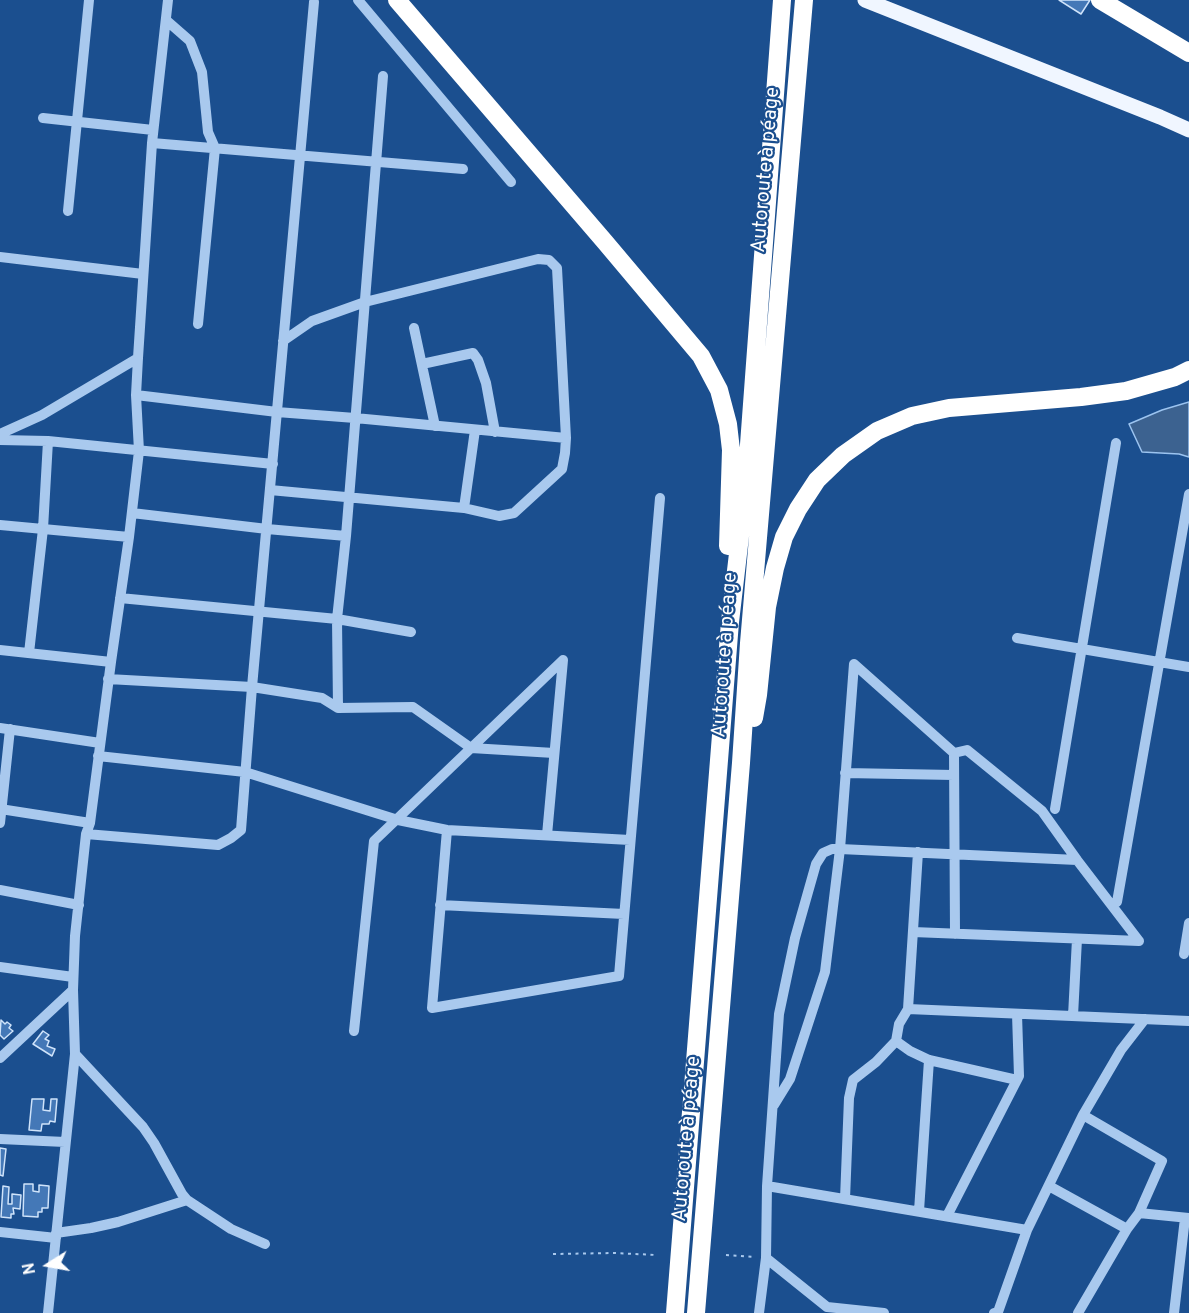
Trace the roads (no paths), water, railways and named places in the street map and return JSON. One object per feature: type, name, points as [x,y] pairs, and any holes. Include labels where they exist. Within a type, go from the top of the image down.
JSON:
[{"type":"highway","points":[[397,0],[701,356],[712,376],[725,409],[731,450],[727,560],[729,622]]},
{"type":"highway","points":[[675,1313],[729,622],[746,485],[782,0]]},
{"type":"highway","name":"Autoroute à péage","points":[[696,1313],[750,631],[804,0]]},
{"type":"highway","points":[[1100,0],[1189,53]]},
{"type":"highway","points":[[741,763],[751,733],[758,695],[767,607],[784,537],[798,509],[818,480],[843,455],[877,431],[912,416],[949,408],[1126,391],[1175,377],[1189,370]]},
{"type":"main road","points":[[864,0],[1189,130]]},
{"type":"street","points":[[68,211],[89,0]]},
{"type":"street","points":[[48,1313],[75,1054],[73,977],[75,936],[86,834],[90,823],[139,451],[136,395],[143,274],[153,130],[168,0]]},
{"type":"street","points":[[358,0],[511,182]]},
{"type":"street","points":[[86,834],[218,844],[241,830],[314,2]]},
{"type":"street","points":[[166,20],[190,41],[202,72],[208,132],[215,148],[198,324]]},
{"type":"street","points":[[338,708],[337,619],[356,418],[382,76]]},
{"type":"street","points":[[43,118],[153,130]]},
{"type":"street","points":[[152,143],[463,169]]},
{"type":"street","points":[[0,257],[143,274]]},
{"type":"street","points":[[270,490],[464,508],[499,516],[514,513],[562,469],[565,453],[557,268],[549,260],[538,259],[365,302],[312,321],[283,341]]},
{"type":"street","points":[[414,328],[435,426]]},
{"type":"street","points":[[422,364],[473,353],[486,382],[495,432]]},
{"type":"street","points":[[0,434],[42,415],[138,358]]},
{"type":"street","points":[[136,395],[277,412],[566,438]]},
{"type":"street","points":[[464,508],[475,430]]},
{"type":"street","points":[[0,440],[48,441],[273,464]]},
{"type":"street","points":[[29,653],[43,529],[48,441]]},
{"type":"street","points":[[1055,809],[1116,443]]},
{"type":"street","points":[[1117,902],[1189,494]]},
{"type":"street","points":[[447,830],[432,1008],[618,976],[660,498]]},
{"type":"street","points":[[132,513],[346,536]]},
{"type":"street","points":[[0,525],[129,537]]},
{"type":"street","points":[[120,598],[337,619],[411,632]]},
{"type":"street","points":[[1017,638],[1189,667]]},
{"type":"street","points":[[0,650],[111,662]]},
{"type":"street","points":[[354,1031],[374,841],[563,660],[547,835]]},
{"type":"street","points":[[772,1107],[790,1079],[825,972],[840,849],[854,664],[954,753],[955,934]]},
{"type":"street","points":[[108,679],[252,687],[322,698],[338,708],[413,707],[471,748],[554,753]]},
{"type":"street","points":[[0,823],[5,729],[100,744]]},
{"type":"street","points":[[913,932],[1139,941],[1042,811],[967,750],[954,753]]},
{"type":"street","points":[[98,756],[245,772],[398,820],[447,830],[630,840]]},
{"type":"street","points":[[845,773],[954,776]]},
{"type":"street","points":[[1,809],[90,823]]},
{"type":"street","points":[[759,1313],[766,1258],[767,1186],[779,1014],[795,938],[816,864],[823,853],[832,849],[840,849],[1077,860]]},
{"type":"street","points":[[845,1199],[849,1098],[853,1080],[876,1062],[896,1041],[899,1023],[908,1009],[918,852]]},
{"type":"street","points":[[0,890],[79,905]]},
{"type":"street","points":[[440,905],[624,915]]},
{"type":"street","points":[[1184,954],[1189,923]]},
{"type":"street","points":[[1073,1016],[1077,939]]},
{"type":"street","points":[[0,967],[73,977]]},
{"type":"street","points":[[0,1058],[73,990]]},
{"type":"street","points":[[908,1009],[1189,1021]]},
{"type":"street","points":[[946,1216],[1019,1076],[1017,1014]]},
{"type":"street","points":[[994,1313],[998,1312],[1027,1230],[1083,1115],[1121,1050],[1145,1019]]},
{"type":"street","points":[[896,1041],[928,1060],[1017,1080]]},
{"type":"street","points":[[75,1054],[143,1127],[187,1200],[231,1229],[265,1244]]},
{"type":"street","points":[[919,1212],[928,1060]]},
{"type":"street","points":[[1079,1313],[1127,1229],[1139,1213],[1162,1161],[1083,1115]]},
{"type":"street","points":[[0,1139],[65,1142]]},
{"type":"street","points":[[767,1186],[1027,1230]]},
{"type":"street","points":[[1048,1186],[1127,1229]]},
{"type":"street","points":[[0,1232],[56,1235],[118,1222],[187,1200]]},
{"type":"street","points":[[1139,1213],[1187,1218],[1174,1313]]},
{"type":"street","points":[[766,1258],[827,1307],[884,1313]]},
{"type":"water","points":[[1189,402],[1189,457],[1179,454],[1142,452],[1129,424]]}]
